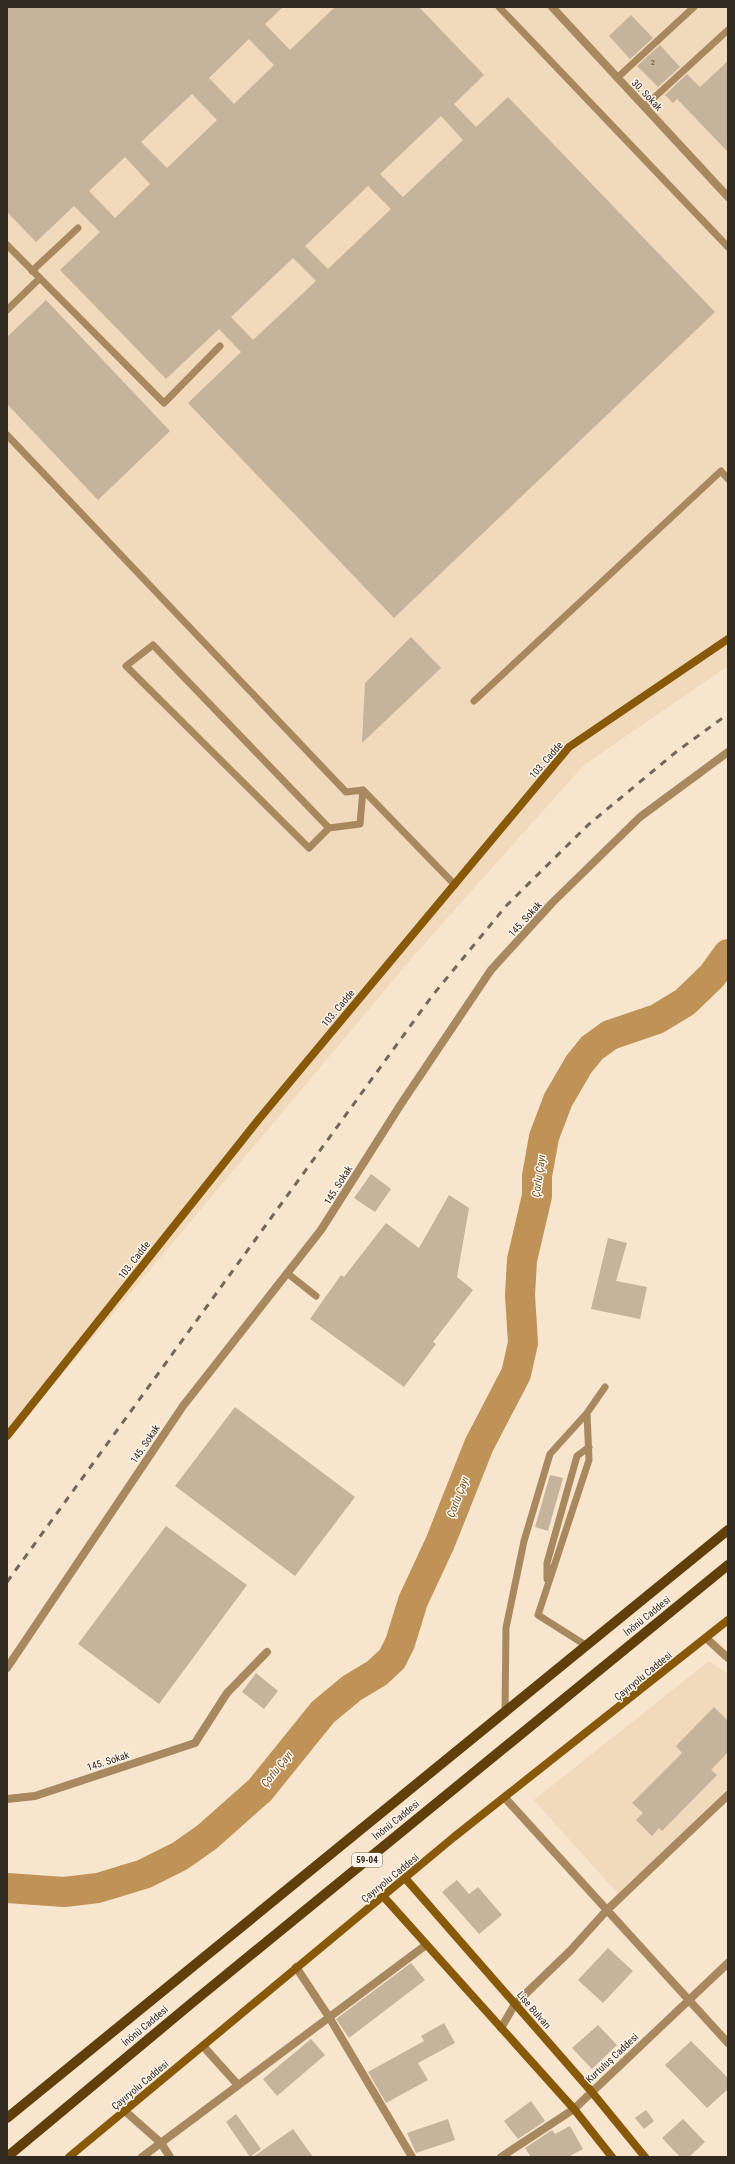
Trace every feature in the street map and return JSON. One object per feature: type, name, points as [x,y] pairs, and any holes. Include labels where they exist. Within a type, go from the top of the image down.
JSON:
[{"type":"main road","name":"59-04","points":[[7,2118],[728,1530]]},
{"type":"main road","name":"İnönü Caddesi","points":[[7,2157],[193,2002],[728,1565]]},
{"type":"street","name":"30. Sokak","points":[[552,7],[728,197]]},
{"type":"street","name":"103. Cadde","points":[[7,1436],[259,1119],[569,747],[728,639]]},
{"type":"street","name":"145. Sokak","points":[[7,1668],[183,1406],[321,1230],[401,1104],[491,970],[552,903],[640,817],[728,752]]},
{"type":"street","name":"Çayıryolu Caddesi","points":[[69,2157],[405,1878],[728,1620]]},
{"type":"street","points":[[706,1638],[728,1658]]},
{"type":"street","name":"145. Sokak","points":[[7,1799],[35,1796],[195,1743],[227,1693],[267,1652]]},
{"type":"street","points":[[501,2028],[515,2004],[570,1951],[607,1910],[728,1795]]},
{"type":"street","points":[[505,1798],[728,2043]]},
{"type":"street","name":"Lise Bulvarı","points":[[405,1878],[591,2091],[645,2157]]},
{"type":"street","points":[[383,1896],[574,2109],[612,2157]]},
{"type":"street","points":[[142,2157],[426,1944]]},
{"type":"street","name":"Kurtuluş Caddesi","points":[[501,2157],[574,2109],[591,2091],[728,1963]]},
{"type":"street","points":[[296,1968],[329,2018],[412,2157]]},
{"type":"street","points":[[203,2046],[238,2086]]},
{"type":"street","points":[[125,2111],[161,2143],[170,2157]]},
{"type":"lane","points":[[499,7],[728,247]]},
{"type":"lane","points":[[617,78],[694,7]]},
{"type":"lane","points":[[645,106],[728,30]]},
{"type":"lane","points":[[32,270],[78,228]]},
{"type":"lane","points":[[7,245],[164,403],[220,346]]},
{"type":"lane","points":[[7,310],[40,278]]},
{"type":"lane","points":[[7,435],[346,792],[363,790]]},
{"type":"lane","points":[[474,701],[721,471],[728,479]]},
{"type":"lane","points":[[329,828],[153,645],[126,666],[309,848],[329,828],[360,824],[363,790]]},
{"type":"lane","points":[[363,790],[455,885]]},
{"type":"lane","points":[[287,1273],[316,1296]]},
{"type":"lane","points":[[505,1712],[506,1628],[524,1542],[550,1454],[587,1413],[605,1387]]},
{"type":"lane","points":[[587,1413],[589,1460],[569,1527],[547,1584],[538,1616],[587,1646]]},
{"type":"lane","points":[[547,1584],[547,1563],[577,1456],[589,1447]]},
{"type":"shaded area","points":[[7,7],[728,7],[728,666],[584,765],[417,952],[7,1440]]},
{"type":"shaded area","points":[[709,1661],[728,1674],[728,1788],[619,1895],[534,1800]]},
{"type":"building","points":[[7,7],[283,7],[265,24],[290,50],[335,7],[419,7],[484,75],[454,104],[476,127],[508,97],[715,312],[394,618],[188,403],[241,352],[219,329],[166,379],[60,270],[100,232],[74,206],[36,242],[7,212]],"holes":[[[249,39],[274,65],[234,104],[209,78]],[[192,94],[217,120],[167,168],[141,142]],[[441,116],[463,140],[403,197],[380,174]],[[125,157],[150,184],[115,218],[89,191]],[[368,186],[391,209],[328,269],[305,246]],[[293,258],[316,281],[253,340],[231,317]]]},
{"type":"building","points":[[631,15],[653,38],[630,59],[609,36]]},
{"type":"building","points":[[660,45],[680,67],[658,87],[637,66]]},
{"type":"building","points":[[728,61],[728,152],[677,99],[673,103],[665,95],[687,74],[700,87]]},
{"type":"building","points":[[46,300],[170,431],[98,500],[7,404],[7,337]]},
{"type":"building","points":[[411,637],[441,668],[362,743],[365,683]]},
{"type":"building","points":[[371,1174],[391,1189],[375,1212],[354,1198]]},
{"type":"building","points":[[449,1195],[469,1208],[457,1277],[473,1290],[433,1342],[436,1344],[404,1387],[310,1319],[341,1275],[344,1277],[386,1223],[419,1248]]},
{"type":"building","points":[[608,1238],[627,1243],[616,1281],[647,1287],[640,1319],[591,1309]]},
{"type":"building","points":[[235,1407],[355,1497],[295,1576],[175,1486]]},
{"type":"building","points":[[550,1475],[563,1478],[548,1531],[535,1527]]},
{"type":"building","points":[[166,1526],[247,1585],[159,1704],[78,1644]]},
{"type":"building","points":[[256,1673],[278,1691],[264,1709],[242,1692]]},
{"type":"building","points":[[714,1707],[728,1721],[728,1752],[711,1770],[717,1775],[662,1831],[659,1828],[652,1836],[636,1820],[643,1813],[632,1803],[682,1753],[676,1746]]},
{"type":"building","points":[[457,1880],[469,1894],[478,1887],[502,1915],[479,1934],[442,1892]]},
{"type":"building","points":[[608,1948],[633,1971],[603,2003],[578,1980]]},
{"type":"building","points":[[411,1963],[425,1980],[349,2038],[336,2019]]},
{"type":"building","points":[[444,2023],[455,2043],[418,2063],[428,2080],[386,2103],[368,2072],[424,2041],[421,2036]]},
{"type":"building","points":[[598,2025],[617,2045],[592,2069],[572,2048]]},
{"type":"building","points":[[311,2039],[325,2055],[277,2096],[263,2079]]},
{"type":"building","points":[[691,2041],[728,2078],[728,2089],[707,2108],[665,2065]]},
{"type":"building","points":[[531,2101],[545,2121],[518,2139],[504,2121]]},
{"type":"building","points":[[646,2110],[654,2121],[644,2129],[635,2118]]},
{"type":"building","points":[[236,2114],[261,2149],[250,2157],[226,2122]]},
{"type":"building","points":[[448,2119],[455,2140],[416,2153],[407,2133]]},
{"type":"building","points":[[683,2119],[705,2142],[689,2157],[680,2157],[662,2138]]},
{"type":"building","points":[[570,2126],[583,2149],[568,2157],[531,2157],[525,2148],[552,2130],[555,2134]]},
{"type":"building","points":[[293,2129],[313,2157],[253,2157]]},
{"type":"waterway","name":"Çorlu Çayı","points":[[7,1888],[64,1892],[98,1888],[144,1874],[180,1856],[207,1837],[260,1790],[323,1712],[352,1688],[377,1673],[392,1659],[400,1643],[413,1601],[440,1543],[479,1445],[516,1374],[523,1343],[520,1295],[522,1260],[537,1196],[537,1176],[544,1137],[558,1100],[579,1064],[592,1048],[610,1035],[657,1019],[685,1002],[712,976],[728,954]]},
{"type":"railway","points":[[7,1582],[432,996],[506,906],[588,825],[676,752],[728,714]]}]
